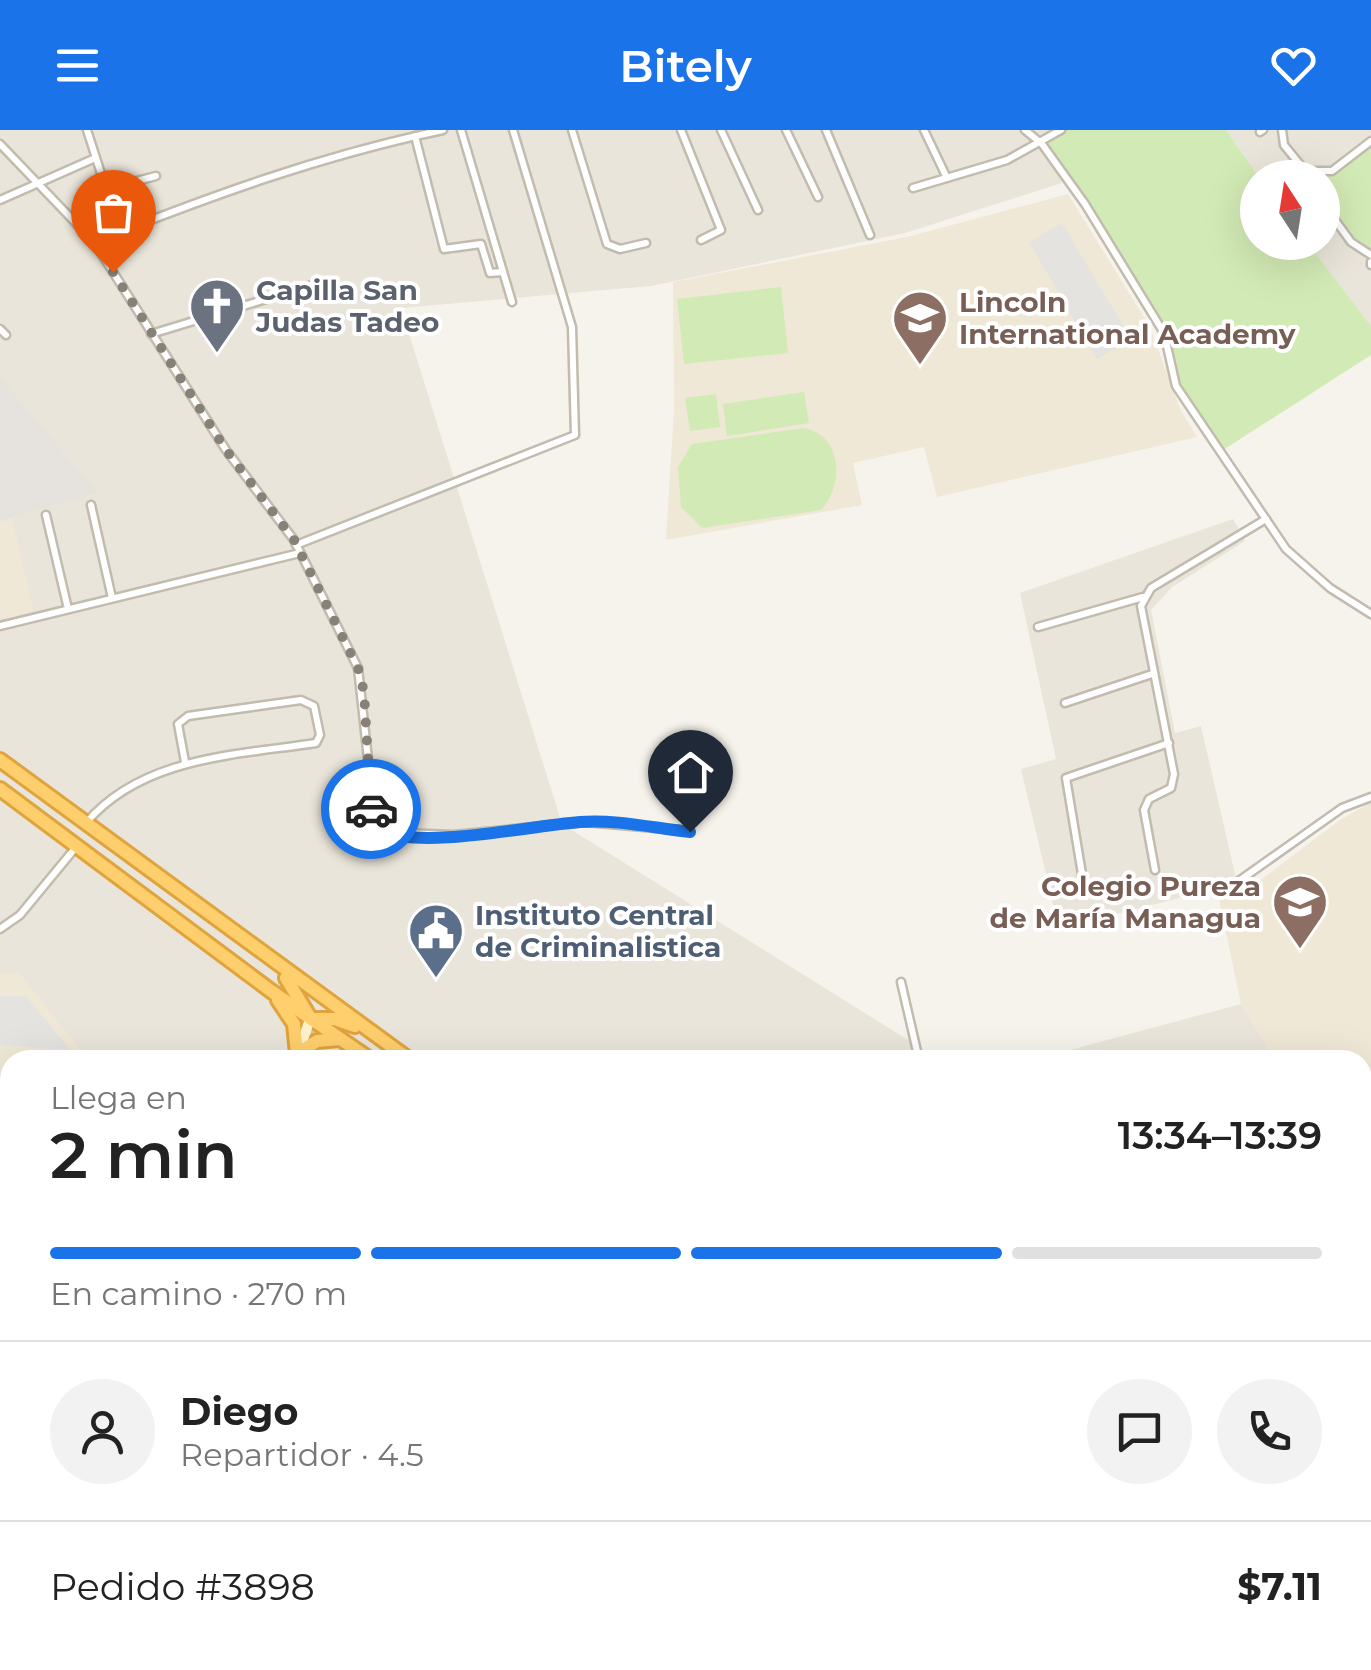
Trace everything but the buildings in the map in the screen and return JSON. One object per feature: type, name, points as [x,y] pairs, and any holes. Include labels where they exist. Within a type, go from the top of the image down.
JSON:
[{"type":"highway","points":[[0,760],[396,1050]]},
{"type":"highway","points":[[0,789],[271,992],[356,1050]]},
{"type":"highway","points":[[275,963],[296,990],[310,1018]]},
{"type":"highway","points":[[271,992],[294,1024],[296,1050]]},
{"type":"highway","points":[[310,1018],[346,1022],[387,1050]]},
{"type":"highway","points":[[305,1050],[317,1041],[342,1040]]},
{"type":"street","points":[[86,130],[106,188],[156,176]]},
{"type":"street","points":[[94,242],[264,176],[443,130]]},
{"type":"street","points":[[460,130],[512,302]]},
{"type":"street","points":[[0,626],[298,549],[575,435],[572,327],[512,130]]},
{"type":"street","points":[[572,130],[607,244],[620,249],[646,244]]},
{"type":"street","points":[[680,130],[721,230],[701,240]]},
{"type":"street","points":[[722,130],[758,210]]},
{"type":"street","points":[[786,130],[818,197]]},
{"type":"street","points":[[826,130],[870,234]]},
{"type":"street","points":[[924,130],[946,176]]},
{"type":"street","points":[[1025,130],[1042,144],[1079,194],[1164,334],[1176,386],[1286,549],[1330,588],[1371,614]]},
{"type":"street","points":[[913,188],[1007,160],[1062,130]]},
{"type":"street","points":[[1282,130],[1284,145],[1296,160]]},
{"type":"street","points":[[415,136],[444,248],[481,244],[490,273],[502,272]]},
{"type":"street","points":[[1340,165],[1371,141]]},
{"type":"street","points":[[0,144],[94,242],[226,450],[298,549],[358,668],[364,692],[376,832],[454,835],[586,822],[690,832]]},
{"type":"street","points":[[0,200],[93,159]]},
{"type":"street","points":[[1340,226],[1371,261]]},
{"type":"street","points":[[151,334],[324,281]]},
{"type":"street","points":[[91,505],[112,598]]},
{"type":"street","points":[[46,515],[68,609]]},
{"type":"street","points":[[1038,627],[1144,596],[1266,519]]},
{"type":"street","points":[[1144,596],[1140,616],[1174,782],[1150,799],[1144,810],[1155,870]]},
{"type":"street","points":[[1065,702],[1152,674]]},
{"type":"street","points":[[86,824],[106,800],[185,762],[316,744],[320,735],[314,706],[301,700],[188,716],[178,724],[185,762]]},
{"type":"street","points":[[1084,886],[1066,778],[1169,743]]},
{"type":"street","points":[[1236,883],[1342,808],[1371,797]]},
{"type":"street","points":[[0,929],[20,916],[77,846]]},
{"type":"street","points":[[901,982],[917,1050]]},
{"type":"street","points":[[299,1050],[310,1018]]},
{"type":"shaded area","points":[[0,130],[1068,130],[1046,147],[1062,183],[905,233],[651,286],[401,308],[562,824],[916,1045],[916,1050],[0,1050]]},
{"type":"shaded area","points":[[1226,130],[1371,130],[1371,326],[1321,260],[1340,260],[1340,160],[1247,160]]},
{"type":"shaded area","name":"Lincoln International Academy","points":[[1068,194],[1150,327],[1180,409],[1197,437],[937,497],[924,447],[853,463],[862,505],[666,540],[674,410],[673,282],[907,237]]},
{"type":"shaded area","points":[[1062,223],[1131,339],[1097,359],[1029,242]]},
{"type":"shaded area","points":[[0,378],[97,492],[97,493],[0,520]]},
{"type":"shaded area","points":[[12,518],[33,610],[10,621],[0,617],[0,522]]},
{"type":"shaded area","points":[[1233,519],[1245,541],[1172,587],[1151,610],[1175,733],[1201,726],[1237,883],[1059,929],[1021,769],[1056,759],[1020,593]]},
{"type":"shaded area","name":"Colegio Pureza de María Managua","points":[[1371,802],[1371,1050],[1271,1050],[1241,1004],[1219,899],[1254,885],[1340,820]]},
{"type":"shaded area","points":[[0,973],[19,973],[81,1050],[0,1050]]},
{"type":"shaded area","points":[[0,996],[26,996],[70,1050],[0,1045]]},
{"type":"shaded area","points":[[1241,1004],[1271,1050],[1070,1050]]},
{"type":"green space","points":[[1061,130],[1226,130],[1247,160],[1240,160],[1240,260],[1321,260],[1371,326],[1371,355],[1220,452],[1176,386],[1164,333],[1079,194],[1042,144]]},
{"type":"green space","points":[[1371,141],[1371,255],[1358,249],[1340,225],[1340,165]]},
{"type":"green space","points":[[781,287],[788,353],[684,364],[677,299]]},
{"type":"green space","points":[[804,392],[809,423],[727,436],[723,404]]},
{"type":"green space","points":[[716,394],[720,427],[690,431],[685,398]]},
{"type":"green space","points":[[804,428],[826,440],[836,463],[834,488],[821,510],[702,528],[681,507],[678,467],[692,444]]},
{"type":"way so far","points":[[113,272],[226,450],[294,540],[358,668],[364,692],[371,809]]},
{"type":"place","name":"Capilla San Judas Tadeo","points":[[217,355]]},
{"type":"place","name":"Lincoln International Academy","points":[[920,367]]},
{"type":"place","name":"Colegio Pureza de María Managua","points":[[1300,951]]},
{"type":"place","name":"Instituto Central de Criminalistica","points":[[436,980]]},
{"type":"route","points":[[371,809],[376,832],[388,835],[454,835],[586,822],[690,832]]}]
